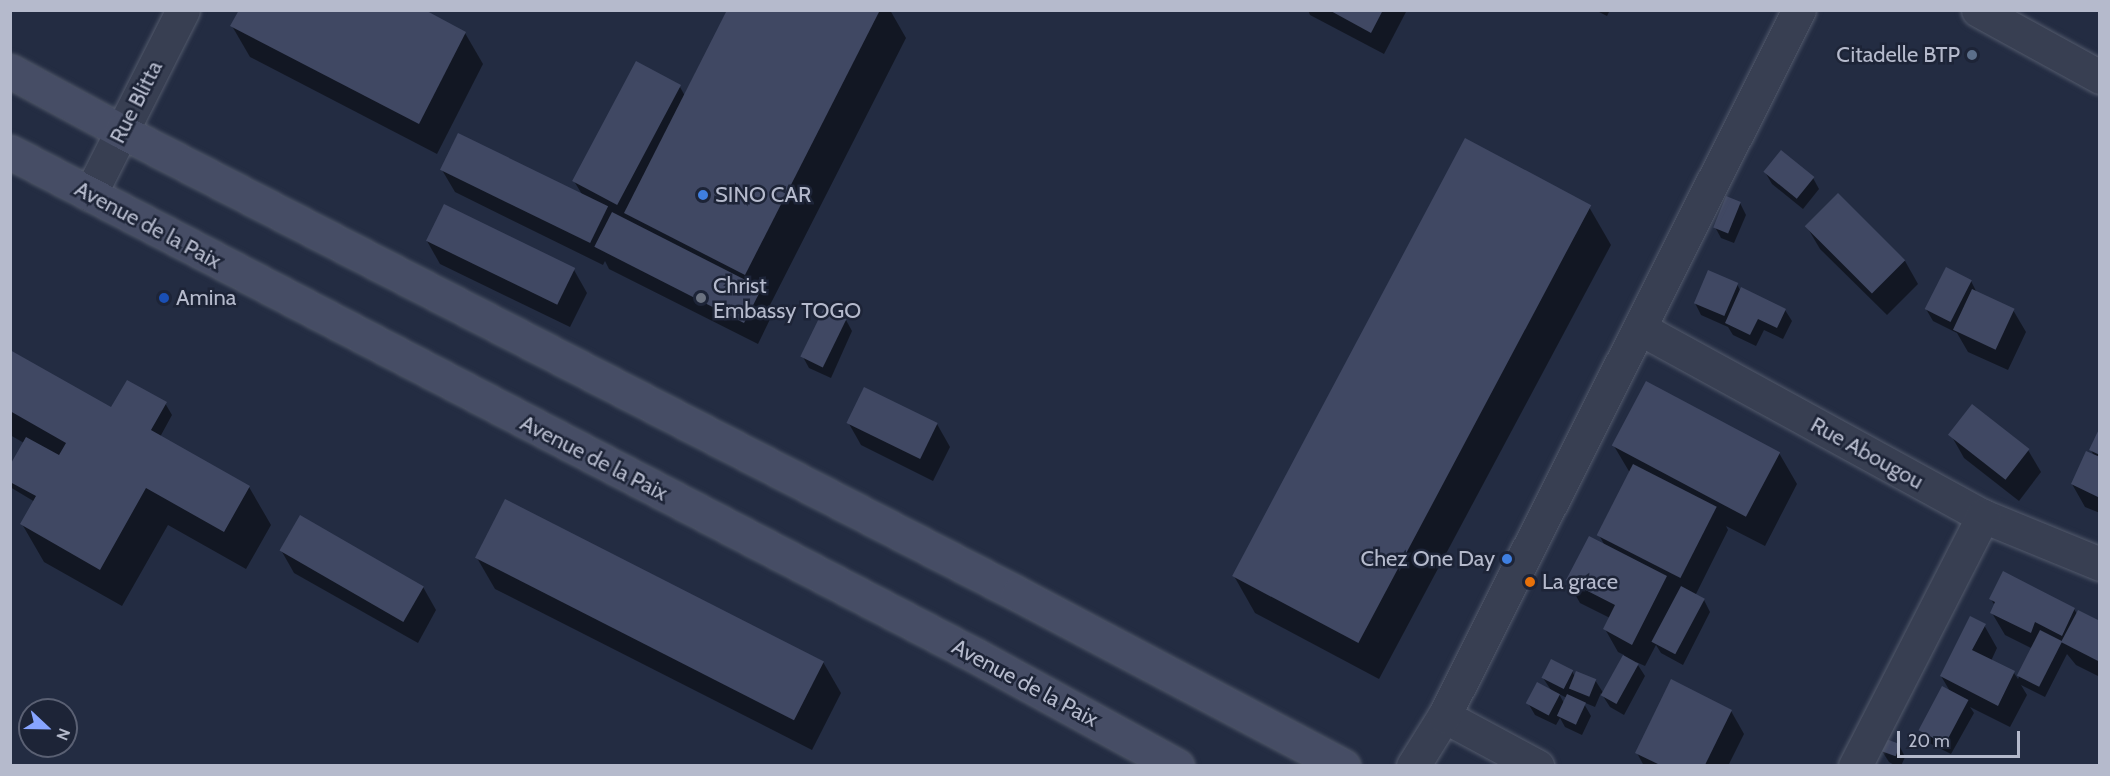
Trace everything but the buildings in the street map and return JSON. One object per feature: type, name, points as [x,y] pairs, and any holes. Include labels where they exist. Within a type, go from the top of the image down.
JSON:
[{"type":"main road","points":[[10,71],[121,131],[1343,765]]},
{"type":"main road","name":"Avenue de la Paix","points":[[10,152],[978,657],[1178,765]]},
{"type":"street","name":"Rue Blitta","points":[[90,194],[183,10]]},
{"type":"street","points":[[1413,765],[1444,716],[1641,329],[1799,10]]},
{"type":"street","points":[[1978,10],[2100,77]]},
{"type":"street","name":"Rue Abougou","points":[[1641,329],[1983,516],[2100,564]]},
{"type":"street","points":[[1855,765],[1983,516]]},
{"type":"street","points":[[1444,716],[1537,765]]},
{"type":"place","name":"Citadelle BTP","points":[[1972,55]]},
{"type":"place","name":"SINO CAR","points":[[703,195]]},
{"type":"place","name":"Amina","points":[[164,298]]},
{"type":"place","name":"Christ Embassy TOGO","points":[[701,298]]},
{"type":"place","name":"Chez One Day","points":[[1507,559]]},
{"type":"place","name":"La grace","points":[[1530,582]]}]
